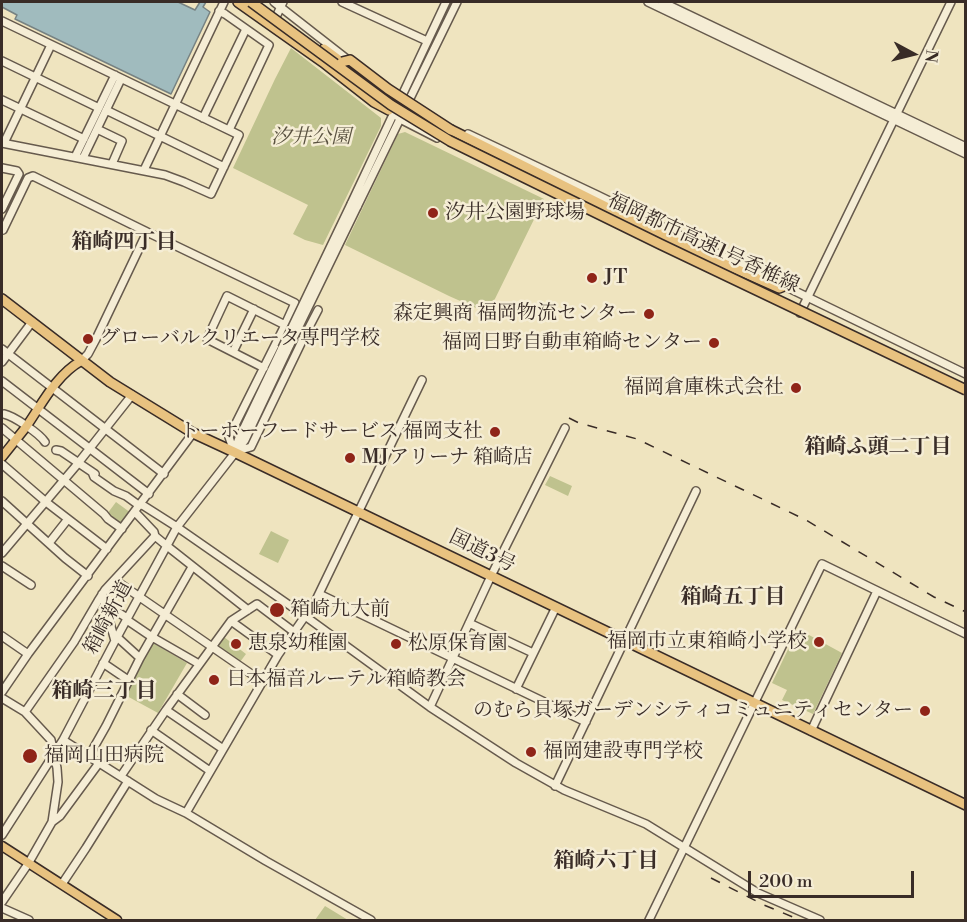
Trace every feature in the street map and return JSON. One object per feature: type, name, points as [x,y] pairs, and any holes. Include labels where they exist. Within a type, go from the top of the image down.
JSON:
[{"type":"highway","points":[[238,2],[323,62],[374,102],[394,114]]},
{"type":"highway","name":"福岡都市高速1号香椎線","points":[[252,2],[391,105],[450,141],[649,239],[966,389]]},
{"type":"highway","name":"福岡都市高速1号香椎線","points":[[260,2],[402,106],[479,154],[966,389]]},
{"type":"highway","points":[[342,62],[350,60],[388,89],[451,130],[693,250],[778,288],[784,286]]},
{"type":"highway","name":"国道3号","points":[[2,298],[110,382],[193,433],[966,805]]},
{"type":"main road","points":[[2,457],[52,389],[71,367],[81,361]]},
{"type":"main road","points":[[2,846],[117,921]]},
{"type":"street","points":[[144,170],[223,2]]},
{"type":"street","points":[[252,2],[276,17],[372,90],[394,114],[477,158],[800,313],[966,389]]},
{"type":"street","points":[[274,2],[282,4],[379,85],[403,102],[966,374]]},
{"type":"street","points":[[342,2],[427,41]]},
{"type":"street","points":[[403,102],[427,41],[446,2]]},
{"type":"street","points":[[234,452],[245,440],[285,349],[354,206],[394,114],[403,102],[457,2]]},
{"type":"street","points":[[648,2],[895,117],[966,147]]},
{"type":"street","points":[[662,2],[966,154]]},
{"type":"street","points":[[800,313],[951,2]]},
{"type":"street","points":[[276,17],[282,4]]},
{"type":"street","points":[[219,11],[269,45],[229,130]]},
{"type":"street","points":[[2,21],[239,135],[211,194],[165,175],[3,143],[51,45]]},
{"type":"street","points":[[203,118],[246,28]]},
{"type":"street","points":[[2,61],[224,167]]},
{"type":"street","points":[[75,156],[118,77]]},
{"type":"street","points":[[2,100],[84,139]]},
{"type":"street","points":[[83,158],[97,129],[102,109]]},
{"type":"street","points":[[97,129],[122,141],[112,164]]},
{"type":"street","points":[[2,168],[17,171],[19,174],[4,197],[2,209]]},
{"type":"street","points":[[2,229],[28,178],[33,176],[295,303],[229,437],[234,452]]},
{"type":"street","points":[[81,361],[88,354],[96,339],[147,232]]},
{"type":"street","points":[[264,368],[207,339],[227,296],[305,335]]},
{"type":"street","points":[[233,352],[254,309]]},
{"type":"street","points":[[234,452],[251,447],[318,310]]},
{"type":"street","points":[[2,362],[32,322]]},
{"type":"street","points":[[2,349],[164,474]]},
{"type":"street","points":[[186,813],[278,655],[319,594],[422,380]]},
{"type":"street","points":[[2,381],[149,494]]},
{"type":"street","points":[[2,553],[79,463],[132,395]]},
{"type":"street","points":[[3,413],[26,426],[36,433],[38,438],[92,472],[99,477],[101,482],[177,527],[430,707],[507,757],[555,786],[636,820],[758,893],[820,921]]},
{"type":"street","points":[[2,428],[122,529]]},
{"type":"street","points":[[430,707],[491,576],[565,428]]},
{"type":"street","points":[[2,692],[193,433]]},
{"type":"street","name":"箱崎新道","points":[[2,835],[54,756],[177,527],[234,452]]},
{"type":"street","points":[[2,464],[46,502],[107,549]]},
{"type":"street","points":[[555,786],[696,491]]},
{"type":"street","points":[[2,501],[88,576]]},
{"type":"street","points":[[135,512],[166,546],[248,610]]},
{"type":"street","points":[[49,543],[68,519]]},
{"type":"street","points":[[26,712],[74,642],[102,594],[155,536]]},
{"type":"street","points":[[649,921],[822,564],[966,634]]},
{"type":"street","points":[[2,566],[31,585]]},
{"type":"street","points":[[89,756],[128,680],[192,567]]},
{"type":"street","points":[[115,580],[263,682]]},
{"type":"street","points":[[811,731],[877,591]]},
{"type":"street","points":[[102,594],[116,639],[140,658]]},
{"type":"street","points":[[319,594],[585,722]]},
{"type":"street","points":[[105,604],[152,638],[199,664]]},
{"type":"street","points":[[120,776],[231,621],[257,604],[294,632]]},
{"type":"street","points":[[516,689],[556,607]]},
{"type":"street","points":[[231,621],[278,655]]},
{"type":"street","points":[[469,623],[533,653]]},
{"type":"street","points":[[2,636],[28,654]]},
{"type":"street","points":[[103,663],[128,680]]},
{"type":"street","points":[[177,694],[205,715]]},
{"type":"street","points":[[2,698],[26,712],[51,740],[58,782],[52,822],[44,839],[2,902]]},
{"type":"street","points":[[166,710],[223,749]]},
{"type":"street","points":[[151,730],[210,771]]},
{"type":"street","points":[[63,740],[165,804],[186,813],[371,921]]},
{"type":"street","points":[[52,822],[60,816],[99,763]]},
{"type":"street","points":[[62,884],[128,782]]},
{"type":"street","points":[[2,908],[29,921]]},
{"type":"green space","name":"汐井公園","points":[[291,48],[381,118],[381,126],[323,245],[293,234],[308,205],[233,168]]},
{"type":"green space","name":"汐井公園","points":[[405,132],[544,199],[490,309],[476,308],[345,245],[398,134]]},
{"type":"green space","points":[[550,476],[572,486],[568,496],[545,485]]},
{"type":"green space","points":[[116,502],[131,513],[121,526],[107,514]]},
{"type":"green space","points":[[271,531],[289,540],[278,563],[259,554]]},
{"type":"green space","points":[[809,635],[842,653],[813,714],[782,700],[787,690],[772,683],[791,643]]},
{"type":"green space","points":[[224,637],[246,654],[240,662],[218,646]]},
{"type":"green space","points":[[153,643],[187,663],[158,713],[125,695]]},
{"type":"green space","points":[[325,906],[348,920],[315,920]]},
{"type":"water","points":[[2,2],[178,2],[195,10],[200,2],[206,2],[203,7],[210,12],[171,94],[15,19],[17,15],[2,7]]},
{"type":"railway","points":[[569,418],[579,423],[637,439],[806,520],[934,597],[966,612]]},
{"type":"railway","points":[[711,878],[800,920]]},
{"type":"place","name":"汐井公園野球場","points":[[433,213]]},
{"type":"place","name":"JT","points":[[592,278]]},
{"type":"place","name":"森定興商 福岡物流センター","points":[[649,314]]},
{"type":"place","name":"グローバルクリエータ専門学校","points":[[88,339]]},
{"type":"place","name":"福岡日野自動車箱崎センター","points":[[714,343]]},
{"type":"place","name":"福岡倉庫株式会社","points":[[796,388]]},
{"type":"place","name":"トーホーフードサービス 福岡支社","points":[[495,432]]},
{"type":"place","name":"MJアリーナ 箱崎店","points":[[350,458]]},
{"type":"place","name":"箱崎九大前","points":[[277,610]]},
{"type":"place","name":"福岡市立東箱崎小学校","points":[[819,642]]},
{"type":"place","name":"恵泉幼稚園","points":[[236,644]]},
{"type":"place","name":"松原保育園","points":[[396,644]]},
{"type":"place","name":"日本福音ルーテル箱崎教会","points":[[214,680]]},
{"type":"place","name":"のむら貝塚ガーデンシティコミュニティセンター","points":[[925,711]]},
{"type":"place","name":"福岡建設専門学校","points":[[531,752]]},
{"type":"place","name":"福岡山田病院","points":[[30,756]]},
{"type":"district","name":"箱崎四丁目","points":[[124,243]]},
{"type":"district","name":"箱崎ふ頭二丁目","points":[[878,448]]},
{"type":"district","name":"箱崎五丁目","points":[[733,598]]},
{"type":"district","name":"箱崎三丁目","points":[[104,692]]},
{"type":"district","name":"箱崎六丁目","points":[[606,862]]}]
